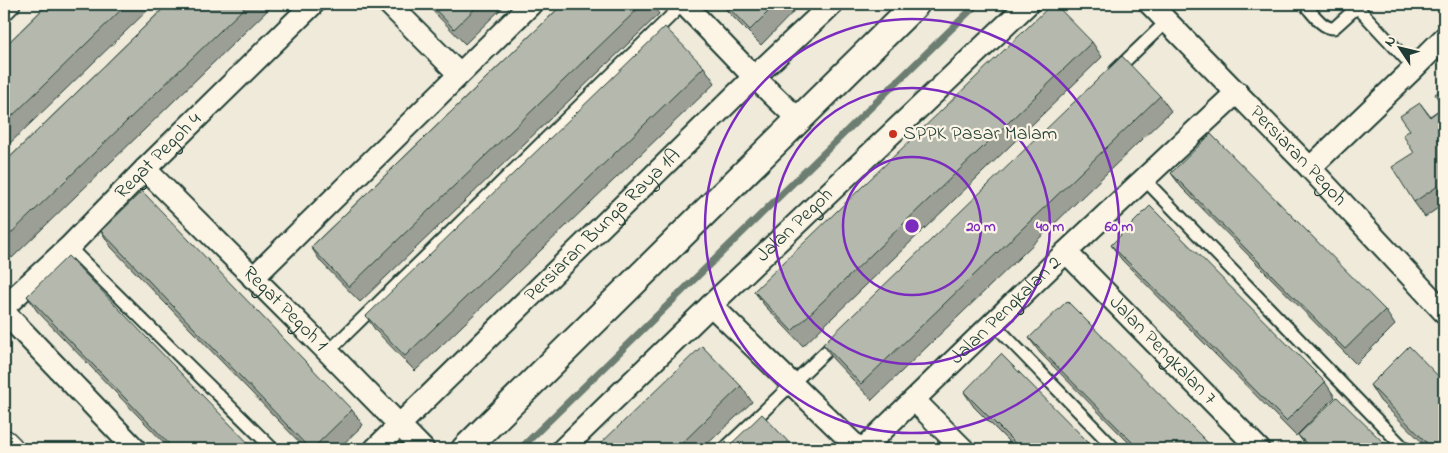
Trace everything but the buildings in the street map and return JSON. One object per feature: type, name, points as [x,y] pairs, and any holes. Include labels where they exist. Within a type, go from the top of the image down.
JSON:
[{"type":"main road","points":[[4,444],[9,449]]},
{"type":"street","points":[[4,9],[9,4]]},
{"type":"street","name":"Regat Pegoh 4","points":[[4,307],[68,247],[313,4]]},
{"type":"street","points":[[389,4],[459,74]]},
{"type":"street","points":[[253,278],[531,4]]},
{"type":"street","points":[[683,4],[799,120]]},
{"type":"street","points":[[465,449],[916,4]]},
{"type":"street","name":"Jalan Pegoh","points":[[563,449],[1028,4]]},
{"type":"street","name":"Persiaran Pegoh","points":[[1150,4],[1310,168],[1444,312]]},
{"type":"street","name":"Persiaran Bunga Raya 1A","points":[[375,449],[826,6]]},
{"type":"street","points":[[1310,168],[1444,38]]},
{"type":"street","name":"Jalan Pengkalan 2","points":[[863,449],[1066,252],[1237,92]]},
{"type":"street","name":"Regat Pegoh 1","points":[[145,169],[423,449]]},
{"type":"street","name":"Jalan Pengkalan 7","points":[[1066,252],[1259,449]]},
{"type":"street","points":[[712,305],[859,449]]},
{"type":"street","points":[[4,312],[135,449]]},
{"type":"street","points":[[914,400],[963,449]]},
{"type":"lane","points":[[328,352],[683,4]]},
{"type":"lane","points":[[1304,4],[1330,29],[1334,28],[1355,9],[1360,10],[1414,68]]},
{"type":"lane","points":[[1110,76],[1167,21]]},
{"type":"lane","points":[[1144,179],[1405,449]]},
{"type":"lane","points":[[68,247],[274,449]]},
{"type":"lane","points":[[993,323],[1115,449]]},
{"type":"lane","points":[[724,449],[849,329]]},
{"type":"waterway","points":[[520,449],[977,4]]},
{"type":"place","name":"SPPK Pasar Malam","points":[[893,134]]}]
